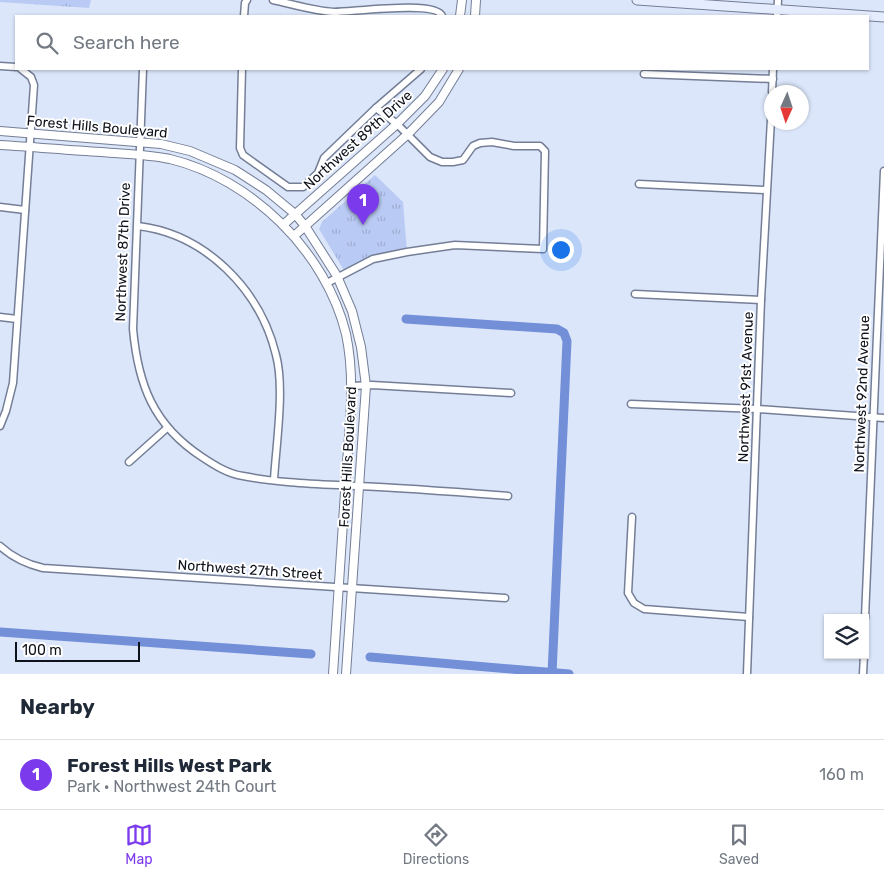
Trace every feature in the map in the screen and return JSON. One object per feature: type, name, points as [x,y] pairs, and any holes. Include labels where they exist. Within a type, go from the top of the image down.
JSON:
[{"type":"main road","points":[[637,0],[857,15]]},
{"type":"main road","points":[[869,16],[884,17]]},
{"type":"street","points":[[244,15],[247,0]]},
{"type":"street","points":[[273,0],[333,12],[393,2],[431,4],[437,7],[442,15]]},
{"type":"street","points":[[460,15],[462,0]]},
{"type":"street","points":[[474,15],[476,0]]},
{"type":"street","points":[[0,66],[15,67]]},
{"type":"street","points":[[0,426],[13,383],[32,133],[34,85],[31,77],[23,70]]},
{"type":"street","name":"Northwest 87th Drive","points":[[143,70],[133,329],[142,383],[153,406],[167,428],[190,449],[216,466],[241,476],[274,480],[508,496]]},
{"type":"street","points":[[242,70],[240,148],[243,155],[288,187],[294,188],[303,187],[318,173],[324,158],[376,108],[420,70]]},
{"type":"street","name":"Northwest 89th Drive","points":[[283,225],[397,124],[425,96],[442,70]]},
{"type":"street","name":"Northwest 89th Drive","points":[[294,236],[408,134],[439,102],[458,70]]},
{"type":"street","points":[[773,85],[774,70]]},
{"type":"street","points":[[644,74],[773,79]]},
{"type":"street","points":[[327,283],[372,259],[455,245],[543,249],[545,151],[540,146],[514,146],[492,142],[480,143],[473,146],[463,160],[442,162],[430,157],[397,124],[376,108]]},
{"type":"street","name":"Northwest 91st Avenue","points":[[747,674],[761,300],[770,130]]},
{"type":"street","name":"Forest Hills Boulevard","points":[[0,131],[161,144],[190,151],[235,170],[266,190],[295,214],[305,226],[337,276],[352,311],[361,347],[366,386],[346,674]]},
{"type":"street","name":"Forest Hills Boulevard","points":[[0,145],[139,155],[170,160],[200,170],[228,183],[256,202],[283,225],[310,256],[327,283],[346,335],[352,386],[333,674]]},
{"type":"street","name":"Northwest 92nd Avenue","points":[[865,614],[884,171]]},
{"type":"street","points":[[639,184],[766,190]]},
{"type":"street","points":[[0,208],[25,210]]},
{"type":"street","points":[[138,226],[156,228],[185,239],[210,255],[232,272],[250,296],[265,323],[277,356],[280,390],[274,480]]},
{"type":"street","points":[[635,294],[761,300]]},
{"type":"street","points":[[0,317],[17,319]]},
{"type":"street","points":[[352,386],[511,393]]},
{"type":"street","points":[[631,404],[884,418]]},
{"type":"street","points":[[128,462],[167,428]]},
{"type":"street","points":[[632,517],[628,593],[634,603],[644,609],[749,617]]},
{"type":"street","name":"Northwest 27th Street","points":[[0,546],[26,564],[43,568],[505,598]]},
{"type":"street","points":[[863,674],[864,659]]},
{"type":"green space","points":[[0,0],[91,0],[89,8],[0,2]]},
{"type":"green space","points":[[375,175],[403,202],[407,252],[373,259],[345,272],[319,229],[322,222]]},
{"type":"waterway","points":[[406,319],[557,329],[564,333],[567,341],[552,674]]},
{"type":"waterway","points":[[0,632],[311,654]]},
{"type":"waterway","points":[[370,657],[569,674]]},
{"type":"place","name":"Forest Hills West Park","points":[[363,225]]}]
